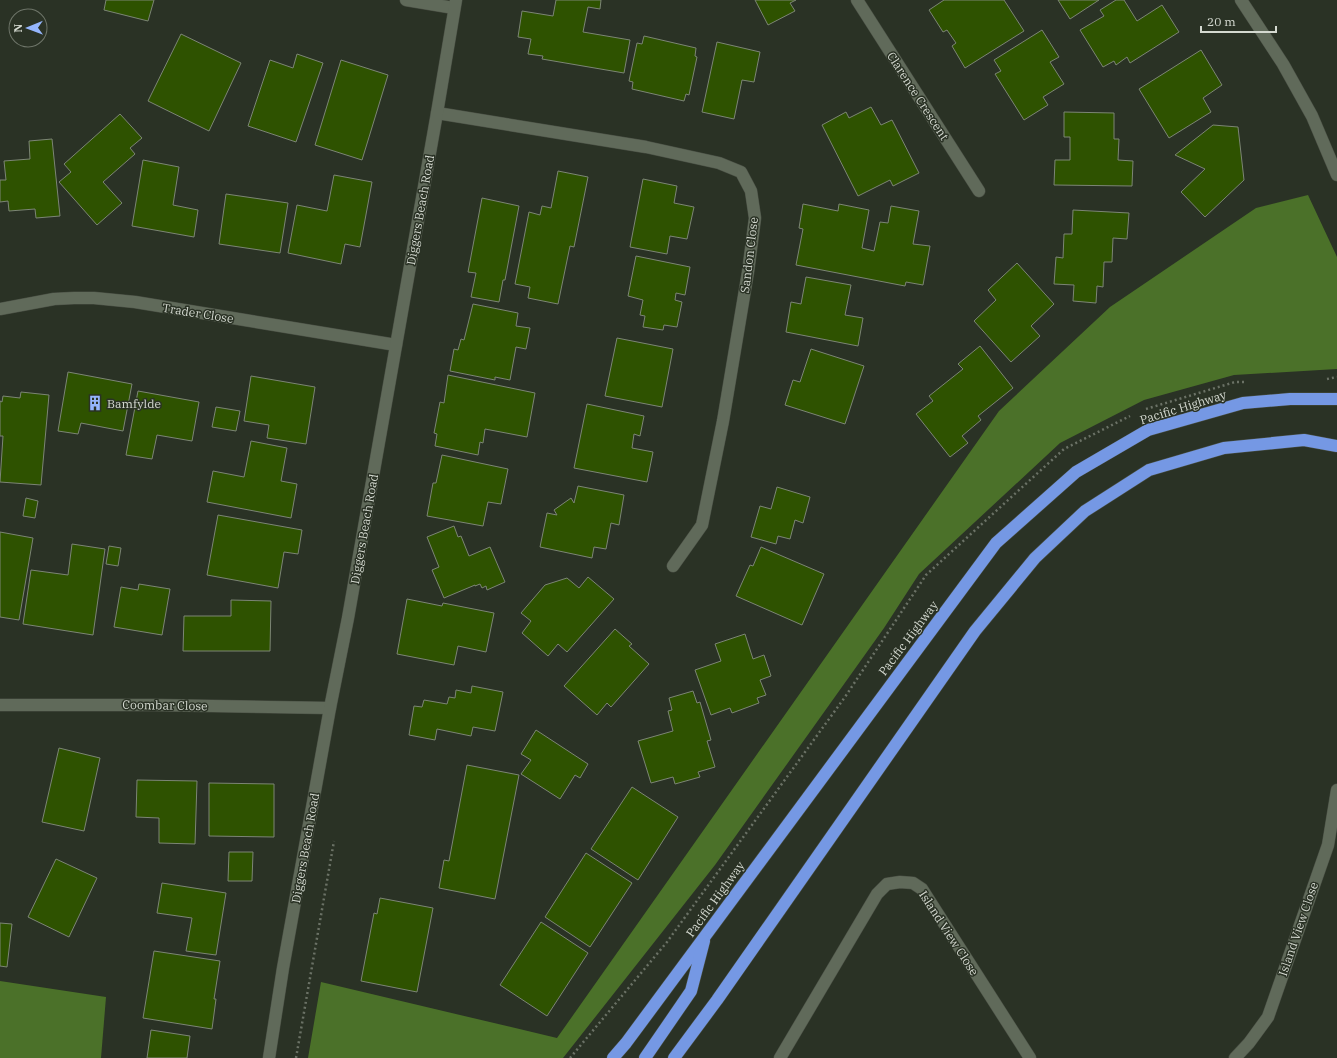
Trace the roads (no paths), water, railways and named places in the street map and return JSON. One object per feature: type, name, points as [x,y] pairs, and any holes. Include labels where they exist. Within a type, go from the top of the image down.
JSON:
[{"type":"highway","name":"Pacific Highway","points":[[613,1058],[626,1043],[996,543],[1076,472],[1148,430],[1243,403],[1290,399],[1337,400]]},
{"type":"highway","points":[[674,1058],[726,987],[975,631],[1035,558],[1084,511],[1149,470],[1224,448],[1304,440],[1337,446]]},
{"type":"highway","points":[[645,1058],[691,991],[707,933]]},
{"type":"street","points":[[406,0],[455,4]]},
{"type":"street","name":"Clarence Crescent","points":[[857,0],[979,191]]},
{"type":"street","points":[[1241,0],[1283,64],[1312,116],[1337,175]]},
{"type":"street","name":"Diggers Beach Road","points":[[269,1058],[284,960],[348,618],[455,4]]},
{"type":"street","name":"Sandon Close","points":[[437,113],[646,147],[719,163],[741,172],[751,191],[755,218],[748,272],[723,421],[705,512],[702,526],[673,566]]},
{"type":"street","name":"Trader Close","points":[[0,309],[54,299],[94,298],[135,302],[396,345]]},
{"type":"street","name":"Coombar Close","points":[[0,705],[154,705],[330,708]]},
{"type":"street","name":"Island View Close","points":[[1235,1058],[1249,1043],[1268,1017],[1328,845],[1337,790]]},
{"type":"street","name":"Island View Close","points":[[780,1058],[877,894],[887,884],[900,882],[913,883],[922,890],[1030,1058]]},
{"type":"place","name":"Bamfylde","points":[[95,403]]}]
